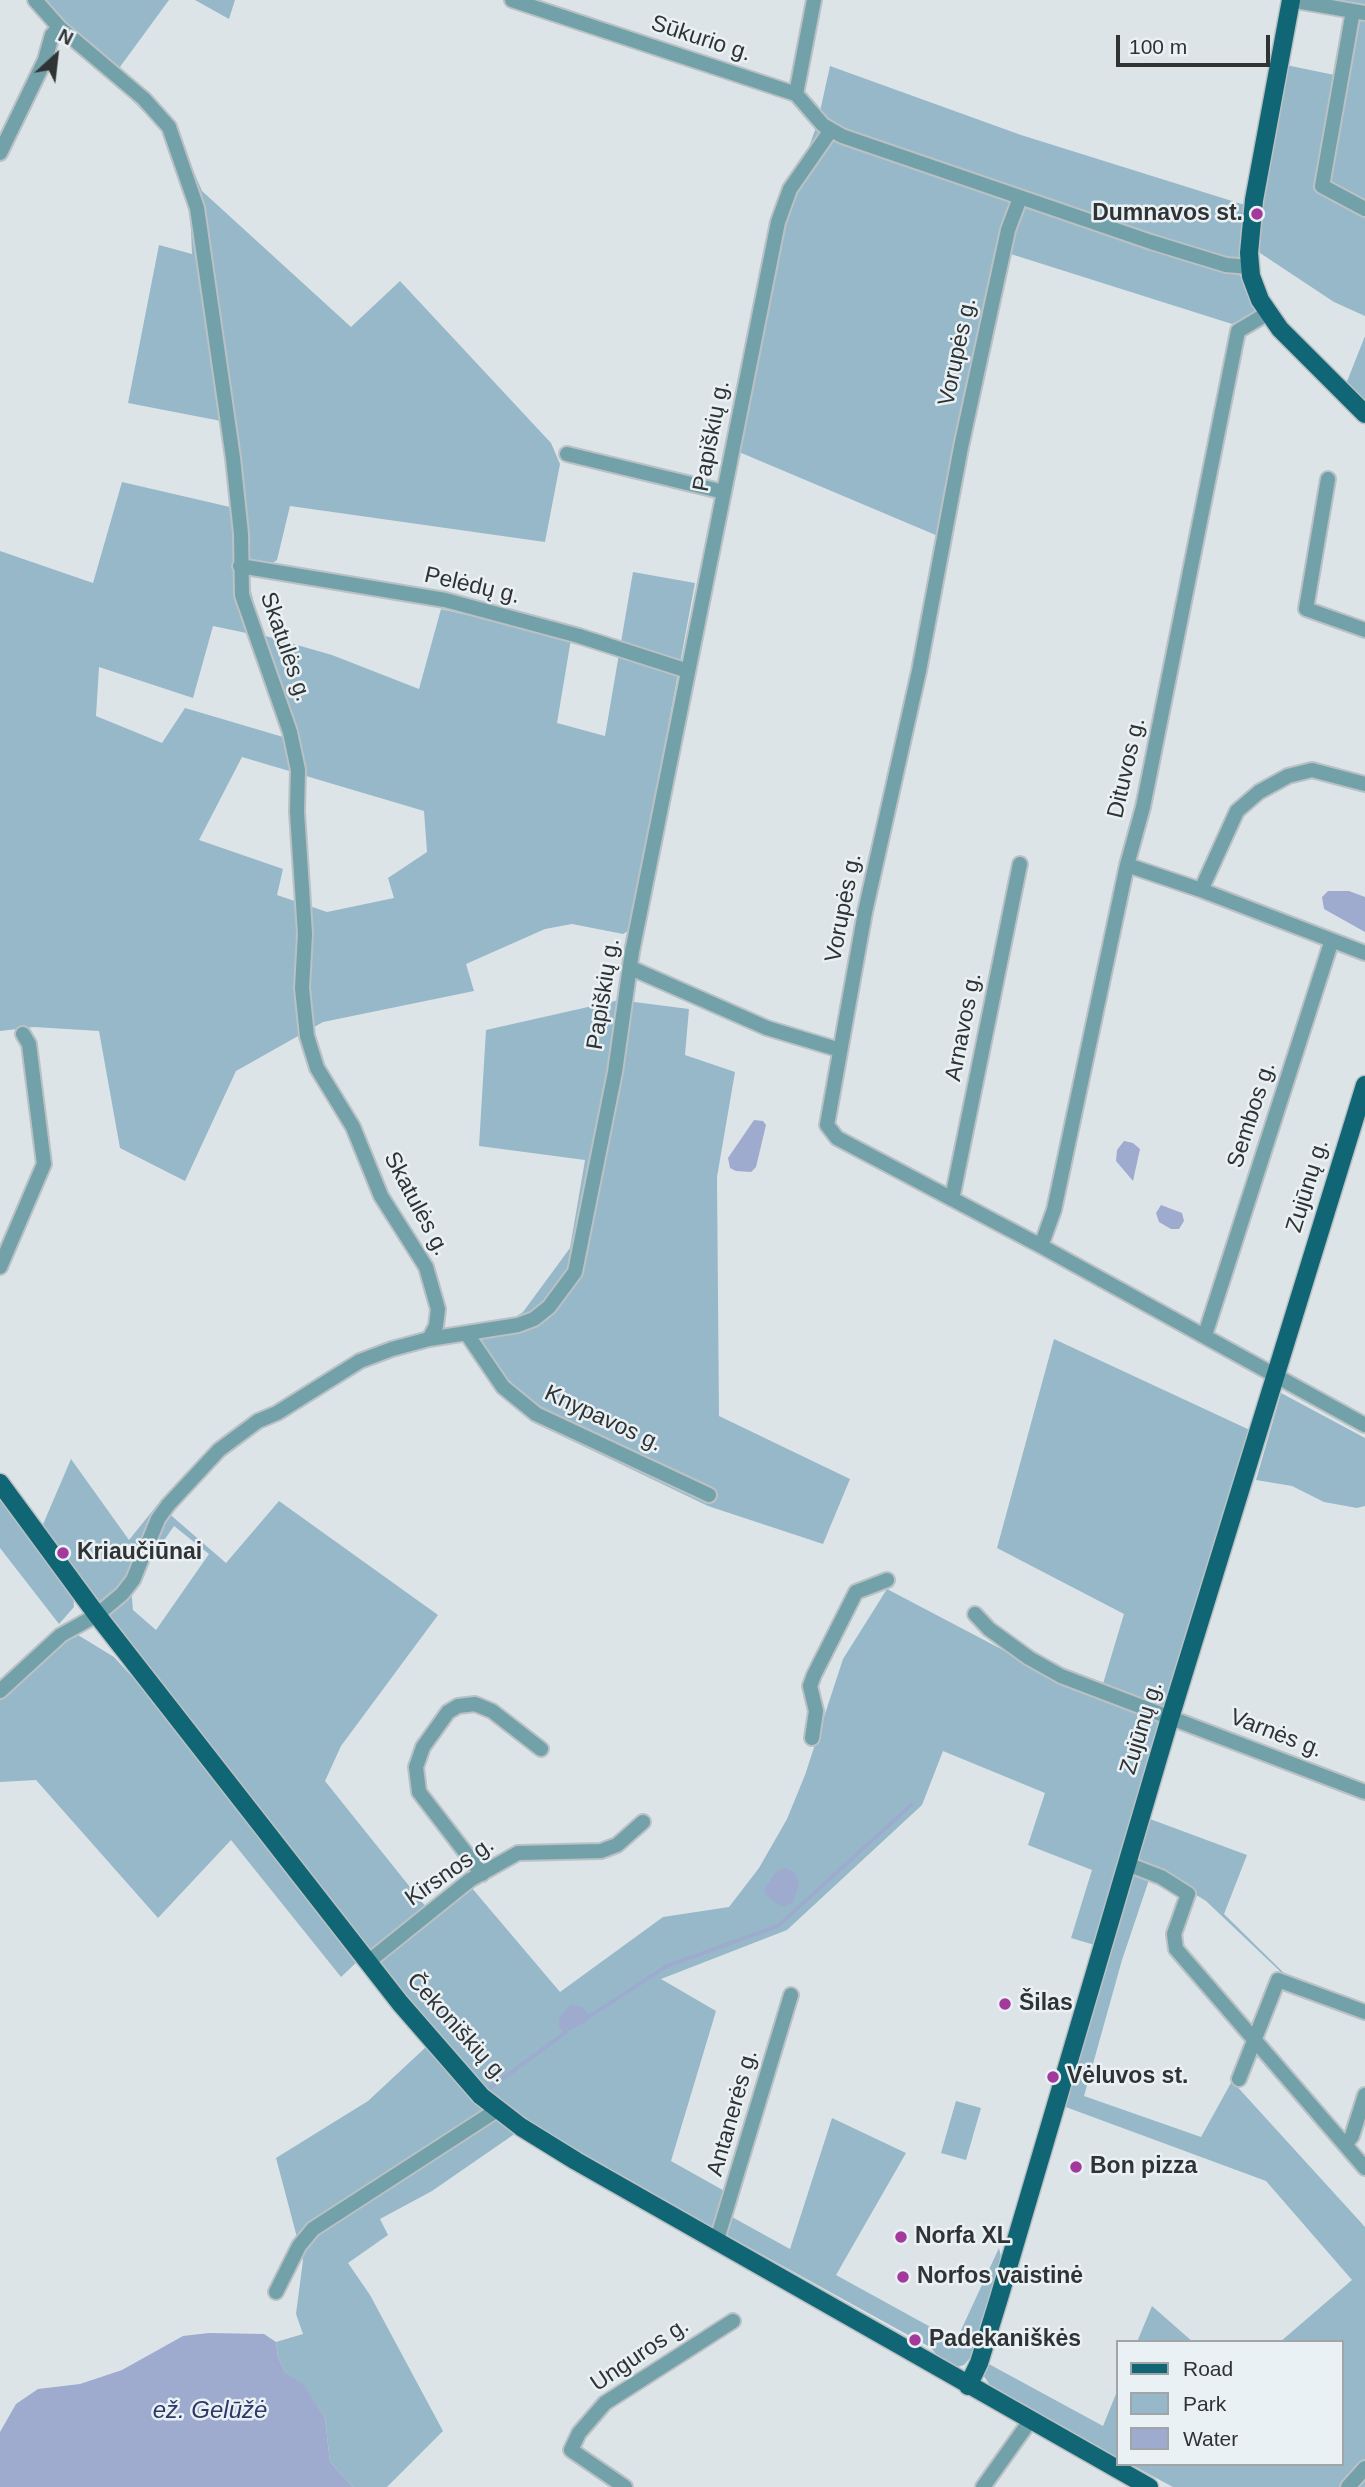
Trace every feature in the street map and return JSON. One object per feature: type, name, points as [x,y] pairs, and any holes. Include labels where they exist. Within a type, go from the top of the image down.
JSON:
[{"type":"main road","points":[[1290,0],[1250,232],[1250,267],[1255,290],[1268,313],[1295,346],[1365,414]]},
{"type":"main road","name":"Zujūnų g.","points":[[968,2385],[979,2363],[999,2298],[1170,1718],[1365,1085]]},
{"type":"main road","name":"Čekoniškių g.","points":[[0,1483],[97,1615],[368,1962],[439,2051],[497,2110],[565,2154],[716,2243],[1149,2487]]},
{"type":"street","name":"Skatulės g.","points":[[35,0],[59,27],[144,99],[169,127],[197,208],[233,458],[242,595],[290,732],[298,770],[296,812],[305,934],[302,988],[307,1036],[317,1068],[353,1127],[381,1196],[426,1267],[438,1309],[436,1326],[429,1339]]},
{"type":"street","name":"Sūkurio g.","points":[[512,0],[796,94]]},
{"type":"street","points":[[814,0],[796,94],[804,106],[831,130],[1020,198],[1213,261],[1250,267]]},
{"type":"street","points":[[1290,0],[1359,12],[1322,186],[1365,209]]},
{"type":"street","points":[[0,153],[45,60],[52,35],[59,27]]},
{"type":"street","name":"Papiškių g.","points":[[0,1691],[61,1635],[97,1615],[133,1580],[158,1519],[168,1505],[219,1450],[258,1421],[277,1413],[360,1361],[429,1339],[534,1320],[549,1307],[575,1272],[615,1072],[631,968],[688,671],[778,222],[790,189],[831,130]]},
{"type":"street","name":"Vorupės g.","points":[[1020,198],[1009,230],[961,447],[919,671],[865,912],[827,1125],[832,1134],[1205,1335],[1365,1425]]},
{"type":"street","name":"Dituvos g.","points":[[1041,1246],[1056,1197],[1181,626],[1238,331],[1268,313]]},
{"type":"street","points":[[567,454],[724,492]]},
{"type":"street","points":[[1328,479],[1306,610],[1365,630]]},
{"type":"street","name":"Pelėdų g.","points":[[240,566],[445,600],[579,636],[688,671]]},
{"type":"street","points":[[1201,890],[1237,811],[1259,792],[1288,776],[1312,770],[1365,783]]},
{"type":"street","name":"Arnavos g.","points":[[952,1199],[1020,864]]},
{"type":"street","points":[[1127,866],[1201,890],[1331,943],[1365,954]]},
{"type":"street","name":"Sembos g.","points":[[1205,1335],[1331,943]]},
{"type":"street","points":[[631,968],[767,1028],[840,1050]]},
{"type":"street","points":[[0,1267],[44,1164],[29,1044],[23,1034]]},
{"type":"street","name":"Knypavos g.","points":[[467,1334],[503,1387],[536,1414],[709,1494]]},
{"type":"street","points":[[812,1738],[816,1711],[810,1686],[814,1675],[856,1592],[887,1580]]},
{"type":"street","points":[[975,1614],[989,1629],[1029,1658],[1061,1676],[1170,1718]]},
{"type":"street","points":[[482,1874],[419,1792],[416,1767],[423,1747],[449,1712],[466,1704],[492,1711],[541,1749]]},
{"type":"street","name":"Varnės g.","points":[[1170,1718],[1365,1792]]},
{"type":"street","name":"Kirsnos g.","points":[[368,1962],[482,1874],[518,1853],[601,1851],[617,1845],[643,1822]]},
{"type":"street","points":[[1127,1864],[1161,1877],[1188,1894],[1174,1934],[1175,1949],[1365,2168]]},
{"type":"street","points":[[1239,2079],[1278,1980],[1365,2012]]},
{"type":"street","name":"Antanerės g.","points":[[716,2243],[791,1995]]},
{"type":"street","points":[[1345,2145],[1352,2136],[1365,2095]]},
{"type":"street","points":[[276,2292],[299,2246],[313,2229],[497,2110]]},
{"type":"street","name":"Unguros g.","points":[[625,2487],[571,2450],[579,2433],[605,2403],[733,2321]]},
{"type":"street","points":[[983,2487],[1030,2421]]},
{"type":"street","points":[[1348,2487],[1365,2468]]},
{"type":"green space","points":[[32,0],[169,0],[117,71],[173,123],[202,191],[351,327],[400,281],[551,443],[560,464],[545,542],[290,506],[277,560],[248,579],[262,635],[332,655],[419,689],[441,609],[571,639],[557,723],[605,736],[633,572],[695,583],[630,930],[623,934],[572,924],[545,929],[466,964],[474,991],[323,1022],[236,1071],[185,1181],[120,1148],[99,1031],[34,1027],[0,1031],[0,551],[93,583],[122,482],[230,507],[221,421],[128,403],[159,245],[192,254],[190,208],[169,137]],"holes":[[[213,626],[256,635],[300,742],[185,708],[162,743],[96,716],[99,667],[193,698]],[[242,757],[424,811],[427,852],[388,878],[394,898],[327,912],[277,895],[283,869],[199,840]]]},
{"type":"green space","points":[[195,0],[235,0],[229,19]]},
{"type":"green space","points":[[1336,0],[1365,0],[1365,316],[1334,302],[1260,253],[1257,238],[1286,65],[1349,78],[1360,7]]},
{"type":"green space","points":[[830,66],[1021,135],[1248,206],[1238,274],[1243,278],[1260,311],[1232,324],[995,249],[938,536],[739,452],[785,211],[817,125]]},
{"type":"green space","points":[[1365,336],[1365,403],[1346,384]]},
{"type":"green space","points":[[619,1000],[689,1009],[685,1055],[735,1072],[717,1177],[719,1416],[850,1479],[823,1544],[708,1506],[535,1423],[496,1384],[478,1342],[523,1312],[570,1248],[585,1160],[479,1146],[486,1030]]},
{"type":"green space","points":[[1054,1339],[1252,1431],[1098,1946],[1071,1938],[1092,1870],[1028,1845],[1045,1793],[943,1751],[922,1805],[787,1930],[661,1979],[716,2011],[671,2161],[737,2198],[732,2217],[790,2249],[832,2118],[906,2153],[836,2275],[956,2341],[999,2248],[1002,2261],[975,2352],[964,2365],[957,2367],[943,2362],[930,2347],[583,2156],[526,2121],[485,2089],[383,1970],[41,1529],[71,1459],[129,1540],[158,1504],[226,1563],[279,1501],[438,1615],[341,1746],[325,1781],[434,1917],[471,1887],[560,1992],[663,1917],[729,1907],[759,1868],[787,1819],[805,1775],[843,1659],[887,1589],[1062,1681],[1099,1697],[1124,1614],[997,1548]],"holes":[[[174,1526],[209,1554],[156,1630],[133,1610],[131,1588]]]},
{"type":"green space","points":[[1281,1393],[1365,1438],[1365,1506],[1357,1508],[1324,1502],[1292,1486],[1256,1480]]},
{"type":"green space","points":[[0,1492],[73,1593],[74,1607],[59,1624],[0,1548]]},
{"type":"green space","points":[[78,1635],[114,1657],[147,1693],[358,1961],[341,1977],[231,1840],[158,1918],[36,1780],[0,1782],[0,1700],[68,1638]]},
{"type":"green space","points":[[1150,1819],[1247,1855],[1224,1914],[1284,1973],[1365,2003],[1365,2006],[1285,1976],[1206,1901],[1153,1868],[1122,1960],[1084,2096],[1201,2137],[1232,2081],[1365,2227],[1365,2487],[1173,2487],[1134,2466],[1344,2466],[1344,2340],[1282,2340],[1352,2280],[1266,2181],[1063,2106]]},
{"type":"green space","points":[[426,2047],[464,2089],[516,2133],[432,2191],[380,2219],[388,2235],[348,2263],[370,2295],[443,2431],[387,2487],[353,2487],[330,2462],[325,2418],[304,2386],[285,2372],[278,2357],[276,2342],[303,2334],[296,2314],[303,2260],[276,2158],[368,2101]]},
{"type":"green space","points":[[956,2101],[981,2108],[966,2160],[941,2153]]},
{"type":"green space","points":[[1152,2306],[1191,2340],[1138,2340]]},
{"type":"green space","points":[[987,2363],[1103,2426],[1116,2394],[1116,2457],[990,2385],[983,2375]]},
{"type":"water","points":[[1328,891],[1349,891],[1365,897],[1365,932],[1324,909],[1322,897]]},
{"type":"water","points":[[754,1120],[763,1121],[766,1125],[756,1167],[751,1172],[736,1171],[730,1168],[728,1158]]},
{"type":"water","points":[[1124,1141],[1133,1143],[1140,1149],[1133,1181],[1116,1161],[1117,1150]]},
{"type":"water","points":[[1161,1205],[1182,1213],[1184,1221],[1179,1229],[1171,1229],[1159,1222],[1156,1213]]},
{"type":"water","points":[[786,1868],[795,1873],[799,1883],[793,1902],[782,1907],[766,1895],[764,1890],[777,1871]]},
{"type":"water","points":[[571,2004],[582,2007],[590,2016],[586,2022],[564,2033],[559,2027],[559,2018]]},
{"type":"water","name":"ež. Gelūžė","points":[[209,2333],[264,2334],[276,2342],[278,2357],[285,2372],[304,2385],[325,2418],[330,2462],[353,2487],[0,2487],[0,2432],[16,2404],[38,2389],[80,2384],[122,2370],[183,2336]]},
{"type":"waterway","points":[[587,2018],[667,1966],[778,1926],[911,1805]]},
{"type":"waterway","points":[[490,2088],[566,2032]]},
{"type":"place","name":"Dumnavos st.","points":[[1257,214]]},
{"type":"place","name":"Kriaučiūnai","points":[[63,1553]]},
{"type":"place","name":"Šilas","points":[[1005,2004]]},
{"type":"place","name":"Vėluvos st.","points":[[1053,2077]]},
{"type":"place","name":"Bon pizza","points":[[1076,2167]]},
{"type":"place","name":"Norfa XL","points":[[901,2237]]},
{"type":"place","name":"Norfos vaistinė","points":[[903,2277]]},
{"type":"place","name":"Padekaniškės","points":[[915,2340]]}]
